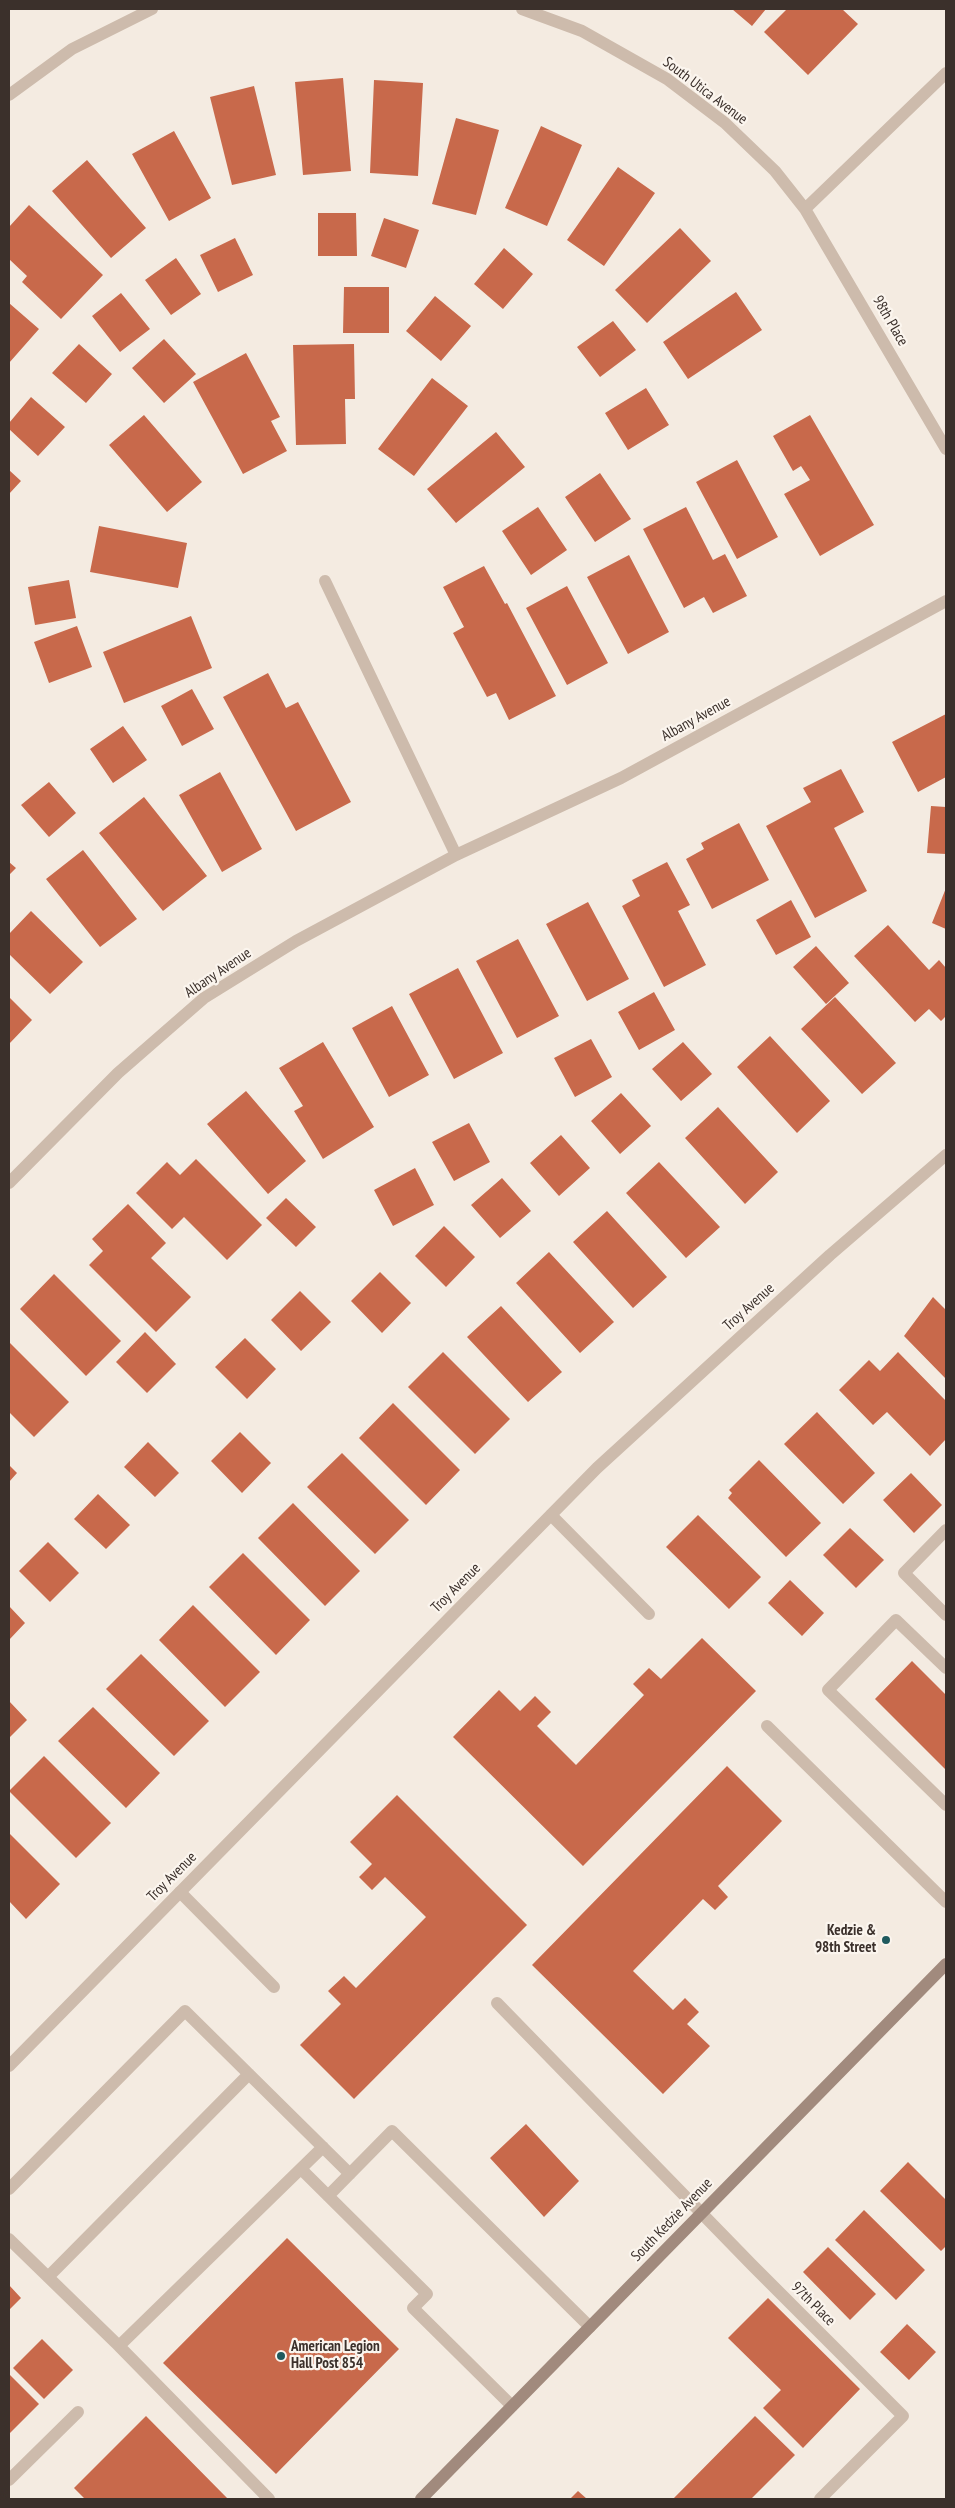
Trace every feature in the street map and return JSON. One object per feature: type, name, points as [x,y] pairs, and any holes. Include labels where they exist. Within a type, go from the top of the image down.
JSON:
[{"type":"main road","name":"South Kedzie Avenue","points":[[421,2499],[946,1964]]},
{"type":"street","points":[[9,95],[72,49],[152,9]]},
{"type":"street","name":"South Utica Avenue","points":[[522,9],[582,32],[667,79],[725,123],[775,170],[805,208]]},
{"type":"street","points":[[805,208],[946,73]]},
{"type":"street","name":"98th Place","points":[[805,208],[946,450]]},
{"type":"street","points":[[325,581],[456,855]]},
{"type":"street","name":"Albany Avenue","points":[[9,1182],[118,1073],[204,998],[296,941],[456,855],[620,778],[946,601]]},
{"type":"street","name":"Troy Avenue","points":[[9,2066],[597,1468],[830,1255],[946,1155]]},
{"type":"street","points":[[551,1515],[649,1614]]},
{"type":"street","points":[[946,1530],[904,1574],[946,1615]]},
{"type":"street","points":[[946,1668],[896,1620],[828,1690],[946,1805]]},
{"type":"street","points":[[766,1726],[946,1902]]},
{"type":"street","points":[[180,1892],[274,1986]]},
{"type":"street","name":"97th Place","points":[[497,2003],[904,2416],[820,2499]]},
{"type":"street","points":[[9,2189],[185,2011],[350,2174]]},
{"type":"street","points":[[48,2278],[250,2074]]},
{"type":"street","points":[[328,2196],[392,2131],[590,2327]]},
{"type":"street","points":[[118,2346],[323,2147]]},
{"type":"street","points":[[301,2169],[427,2294],[413,2308],[512,2406]]},
{"type":"street","points":[[9,2239],[269,2499]]},
{"type":"street","points":[[9,2480],[78,2412]]},
{"type":"building","points":[[732,9],[766,9],[752,26]]},
{"type":"building","points":[[787,9],[842,9],[858,24],[808,75],[764,32]]},
{"type":"building","points":[[343,78],[351,171],[303,175],[295,82]]},
{"type":"building","points":[[374,80],[423,83],[418,176],[370,173]]},
{"type":"building","points":[[254,86],[276,175],[232,185],[210,97]]},
{"type":"building","points":[[456,118],[499,130],[476,215],[432,204]]},
{"type":"building","points":[[541,126],[582,145],[547,226],[505,208]]},
{"type":"building","points":[[174,131],[211,198],[169,221],[132,154]]},
{"type":"building","points":[[87,160],[146,228],[111,258],[52,191]]},
{"type":"building","points":[[618,167],[655,193],[604,266],[567,240]]},
{"type":"building","points":[[29,205],[103,275],[61,319],[22,282],[27,276],[9,259],[9,227]]},
{"type":"building","points":[[318,213],[356,213],[357,256],[318,256]]},
{"type":"building","points":[[384,218],[419,230],[406,268],[371,256]]},
{"type":"building","points":[[680,228],[711,261],[647,323],[615,290]]},
{"type":"building","points":[[235,238],[253,275],[218,292],[200,255]]},
{"type":"building","points":[[504,248],[533,274],[503,309],[474,284]]},
{"type":"building","points":[[176,258],[201,294],[171,315],[145,280]]},
{"type":"building","points":[[344,287],[389,287],[389,333],[343,333]]},
{"type":"building","points":[[736,292],[762,330],[688,379],[663,342]]},
{"type":"building","points":[[121,293],[150,329],[120,352],[92,316]]},
{"type":"building","points":[[435,296],[471,326],[441,361],[406,331]]},
{"type":"building","points":[[9,303],[39,329],[9,363]]},
{"type":"building","points":[[613,321],[636,350],[600,377],[577,347]]},
{"type":"building","points":[[164,339],[196,374],[164,403],[132,368]]},
{"type":"building","points":[[79,344],[112,374],[86,403],[52,373]]},
{"type":"building","points":[[354,344],[355,399],[345,399],[346,444],[296,445],[293,345]]},
{"type":"building","points":[[246,353],[280,417],[271,421],[287,451],[243,474],[193,382]]},
{"type":"building","points":[[432,378],[468,406],[414,476],[378,449]]},
{"type":"building","points":[[646,388],[669,425],[628,450],[605,413]]},
{"type":"building","points":[[31,397],[65,427],[38,456],[9,429],[9,423]]},
{"type":"building","points":[[144,415],[202,482],[167,512],[109,445]]},
{"type":"building","points":[[810,415],[874,525],[820,556],[784,494],[810,480],[801,466],[793,471],[773,436]]},
{"type":"building","points":[[496,432],[525,467],[456,523],[427,489]]},
{"type":"building","points":[[737,460],[778,537],[737,559],[696,482]]},
{"type":"building","points":[[9,470],[21,481],[9,494]]},
{"type":"building","points":[[600,473],[631,519],[595,542],[565,497]]},
{"type":"building","points":[[538,507],[567,550],[531,575],[502,531]]},
{"type":"building","points":[[686,507],[713,560],[725,554],[747,596],[713,613],[704,597],[684,608],[643,529]]},
{"type":"building","points":[[99,526],[187,543],[178,588],[90,572]]},
{"type":"building","points":[[629,555],[669,632],[628,654],[587,577]]},
{"type":"building","points":[[484,566],[505,604],[507,603],[556,696],[509,720],[496,693],[487,697],[453,633],[464,627],[443,587]]},
{"type":"building","points":[[69,580],[76,618],[35,625],[28,587]]},
{"type":"building","points":[[567,586],[608,663],[567,685],[526,608]]},
{"type":"building","points":[[191,616],[212,668],[124,703],[103,652]]},
{"type":"building","points":[[77,626],[92,667],[49,683],[34,642]]},
{"type":"building","points":[[268,673],[286,708],[298,702],[351,802],[296,831],[223,697]]},
{"type":"building","points":[[192,689],[214,729],[182,746],[161,706]]},
{"type":"building","points":[[946,714],[946,777],[918,792],[892,742]]},
{"type":"building","points":[[123,726],[147,760],[113,783],[90,749]]},
{"type":"building","points":[[841,769],[864,812],[834,828],[867,891],[815,918],[766,826],[811,802],[803,788]]},
{"type":"building","points":[[220,772],[262,849],[222,872],[179,795]]},
{"type":"building","points":[[49,782],[76,813],[49,837],[21,805]]},
{"type":"building","points":[[144,797],[207,876],[163,911],[99,833]]},
{"type":"building","points":[[931,806],[946,807],[946,854],[927,853]]},
{"type":"building","points":[[739,823],[769,880],[712,909],[686,859],[704,849],[701,843]]},
{"type":"building","points":[[83,850],[137,919],[100,947],[46,879]]},
{"type":"building","points":[[9,862],[16,868],[9,875]]},
{"type":"building","points":[[667,862],[690,905],[678,911],[706,965],[664,987],[622,906],[640,896],[632,880]]},
{"type":"building","points":[[946,888],[946,929],[932,923]]},
{"type":"building","points":[[791,900],[811,937],[776,955],[756,920]]},
{"type":"building","points":[[588,902],[629,979],[587,1001],[546,924]]},
{"type":"building","points":[[31,911],[83,962],[50,994],[9,954],[9,934]]},
{"type":"building","points":[[888,925],[929,970],[939,960],[946,968],[946,1016],[941,1021],[929,1009],[915,1022],[854,956]]},
{"type":"building","points":[[518,939],[559,1016],[517,1038],[476,961]]},
{"type":"building","points":[[816,946],[849,983],[826,1004],[793,967]]},
{"type":"building","points":[[458,968],[503,1053],[454,1079],[409,994]]},
{"type":"building","points":[[654,992],[675,1030],[639,1050],[618,1012]]},
{"type":"building","points":[[9,997],[32,1020],[9,1044]]},
{"type":"building","points":[[835,997],[896,1063],[862,1094],[801,1029]]},
{"type":"building","points":[[392,1006],[429,1075],[389,1097],[352,1028]]},
{"type":"building","points":[[770,1036],[830,1101],[797,1133],[737,1067]]},
{"type":"building","points":[[591,1039],[612,1077],[575,1097],[554,1058]]},
{"type":"building","points":[[323,1042],[374,1127],[323,1159],[294,1111],[303,1106],[279,1068]]},
{"type":"building","points":[[683,1042],[712,1074],[681,1101],[652,1069]]},
{"type":"building","points":[[246,1091],[306,1161],[268,1194],[207,1124]]},
{"type":"building","points":[[621,1093],[651,1126],[620,1154],[591,1121]]},
{"type":"building","points":[[718,1107],[778,1172],[745,1204],[685,1138]]},
{"type":"building","points":[[469,1123],[490,1162],[454,1181],[432,1142]]},
{"type":"building","points":[[561,1135],[590,1168],[559,1196],[530,1163]]},
{"type":"building","points":[[196,1159],[262,1225],[227,1260],[184,1217],[172,1229],[136,1193],[167,1162],[180,1175]]},
{"type":"building","points":[[659,1162],[720,1227],[686,1258],[626,1193]]},
{"type":"building","points":[[415,1168],[434,1205],[393,1226],[374,1190]]},
{"type":"building","points":[[502,1178],[531,1211],[500,1238],[471,1205]]},
{"type":"building","points":[[286,1198],[316,1227],[296,1247],[266,1218]]},
{"type":"building","points":[[128,1204],[166,1243],[151,1258],[191,1297],[156,1332],[89,1265],[103,1251],[92,1239]]},
{"type":"building","points":[[607,1211],[667,1277],[633,1308],[573,1242]]},
{"type":"building","points":[[444,1226],[475,1257],[446,1287],[415,1256]]},
{"type":"building","points":[[549,1252],[614,1322],[580,1353],[516,1283]]},
{"type":"building","points":[[380,1272],[411,1303],[382,1333],[351,1301]]},
{"type":"building","points":[[54,1274],[121,1341],[86,1376],[20,1309]]},
{"type":"building","points":[[300,1291],[331,1322],[301,1351],[271,1320]]},
{"type":"building","points":[[933,1297],[946,1310],[946,1379],[904,1336]]},
{"type":"building","points":[[501,1306],[562,1372],[528,1402],[467,1337]]},
{"type":"building","points":[[145,1332],[176,1364],[147,1393],[116,1362]]},
{"type":"building","points":[[245,1338],[276,1369],[247,1399],[215,1367]]},
{"type":"building","points":[[9,1342],[69,1402],[34,1437],[9,1412]]},
{"type":"building","points":[[443,1352],[510,1419],[475,1454],[408,1387]]},
{"type":"building","points":[[898,1352],[946,1401],[946,1439],[930,1456],[887,1412],[873,1425],[839,1390],[869,1360],[880,1371]]},
{"type":"building","points":[[393,1403],[460,1470],[426,1505],[359,1438]]},
{"type":"building","points":[[817,1412],[875,1473],[843,1504],[784,1444]]},
{"type":"building","points":[[240,1432],[271,1463],[242,1493],[211,1461]]},
{"type":"building","points":[[148,1442],[179,1473],[155,1497],[124,1467]]},
{"type":"building","points":[[342,1453],[409,1520],[375,1554],[307,1487]]},
{"type":"building","points":[[759,1460],[821,1523],[786,1557],[728,1498],[732,1493],[729,1490]]},
{"type":"building","points":[[9,1465],[17,1473],[9,1482]]},
{"type":"building","points":[[911,1473],[942,1505],[914,1533],[883,1500]]},
{"type":"building","points":[[98,1494],[130,1525],[106,1549],[74,1519]]},
{"type":"building","points":[[293,1503],[360,1571],[325,1606],[258,1538]]},
{"type":"building","points":[[698,1515],[761,1577],[729,1609],[666,1547]]},
{"type":"building","points":[[850,1528],[884,1560],[856,1588],[823,1555]]},
{"type":"building","points":[[48,1542],[79,1573],[50,1602],[19,1571]]},
{"type":"building","points":[[243,1553],[310,1620],[276,1655],[209,1587]]},
{"type":"building","points":[[790,1580],[824,1613],[802,1636],[768,1603]]},
{"type":"building","points":[[193,1605],[260,1672],[225,1707],[159,1640]]},
{"type":"building","points":[[9,1606],[25,1623],[9,1640]]},
{"type":"building","points":[[702,1638],[756,1691],[583,1866],[453,1737],[499,1690],[520,1711],[535,1696],[551,1712],[537,1726],[576,1765],[644,1695],[633,1684],[649,1668],[661,1679]]},
{"type":"building","points":[[141,1654],[209,1721],[174,1756],[106,1689]]},
{"type":"building","points":[[912,1661],[946,1695],[946,1770],[875,1699]]},
{"type":"building","points":[[9,1701],[27,1720],[9,1738]]},
{"type":"building","points":[[93,1707],[160,1773],[126,1808],[58,1741]]},
{"type":"building","points":[[44,1756],[111,1823],[76,1858],[9,1791]]},
{"type":"building","points":[[727,1766],[782,1821],[718,1886],[728,1897],[715,1910],[703,1899],[633,1971],[673,2010],[685,1998],[699,2012],[687,2024],[710,2046],[663,2094],[532,1965]]},
{"type":"building","points":[[397,1795],[527,1925],[354,2099],[300,2045],[341,2004],[328,1991],[344,1976],[356,1988],[426,1917],[385,1877],[372,1890],[359,1877],[372,1864],[350,1842]]},
{"type":"building","points":[[9,1833],[60,1884],[26,1919],[9,1901]]},
{"type":"building","points":[[526,2124],[579,2181],[544,2217],[490,2158]]},
{"type":"building","points":[[908,2162],[946,2200],[946,2246],[941,2251],[880,2191]]},
{"type":"building","points":[[864,2210],[925,2270],[896,2300],[835,2240]]},
{"type":"building","name":"American Legion Hall Post 854","points":[[287,2238],[399,2349],[276,2474],[163,2363]]},
{"type":"building","points":[[828,2247],[876,2294],[850,2320],[803,2272]]},
{"type":"building","points":[[9,2285],[21,2298],[9,2310]]},
{"type":"building","points":[[768,2298],[860,2389],[803,2448],[763,2408],[781,2390],[728,2338]]},
{"type":"building","points":[[907,2324],[936,2352],[909,2380],[880,2352]]},
{"type":"building","points":[[42,2339],[73,2370],[44,2399],[13,2368]]},
{"type":"building","points":[[9,2374],[39,2404],[9,2434]]},
{"type":"building","points":[[146,2416],[228,2499],[85,2499],[74,2488]]},
{"type":"building","points":[[755,2416],[795,2455],[751,2499],[673,2499]]},
{"type":"building","points":[[578,2491],[587,2499],[570,2499]]},
{"type":"place","name":"Kedzie & 98th Street","points":[[886,1940]]},
{"type":"place","name":"American Legion Hall Post 854","points":[[281,2356]]}]
